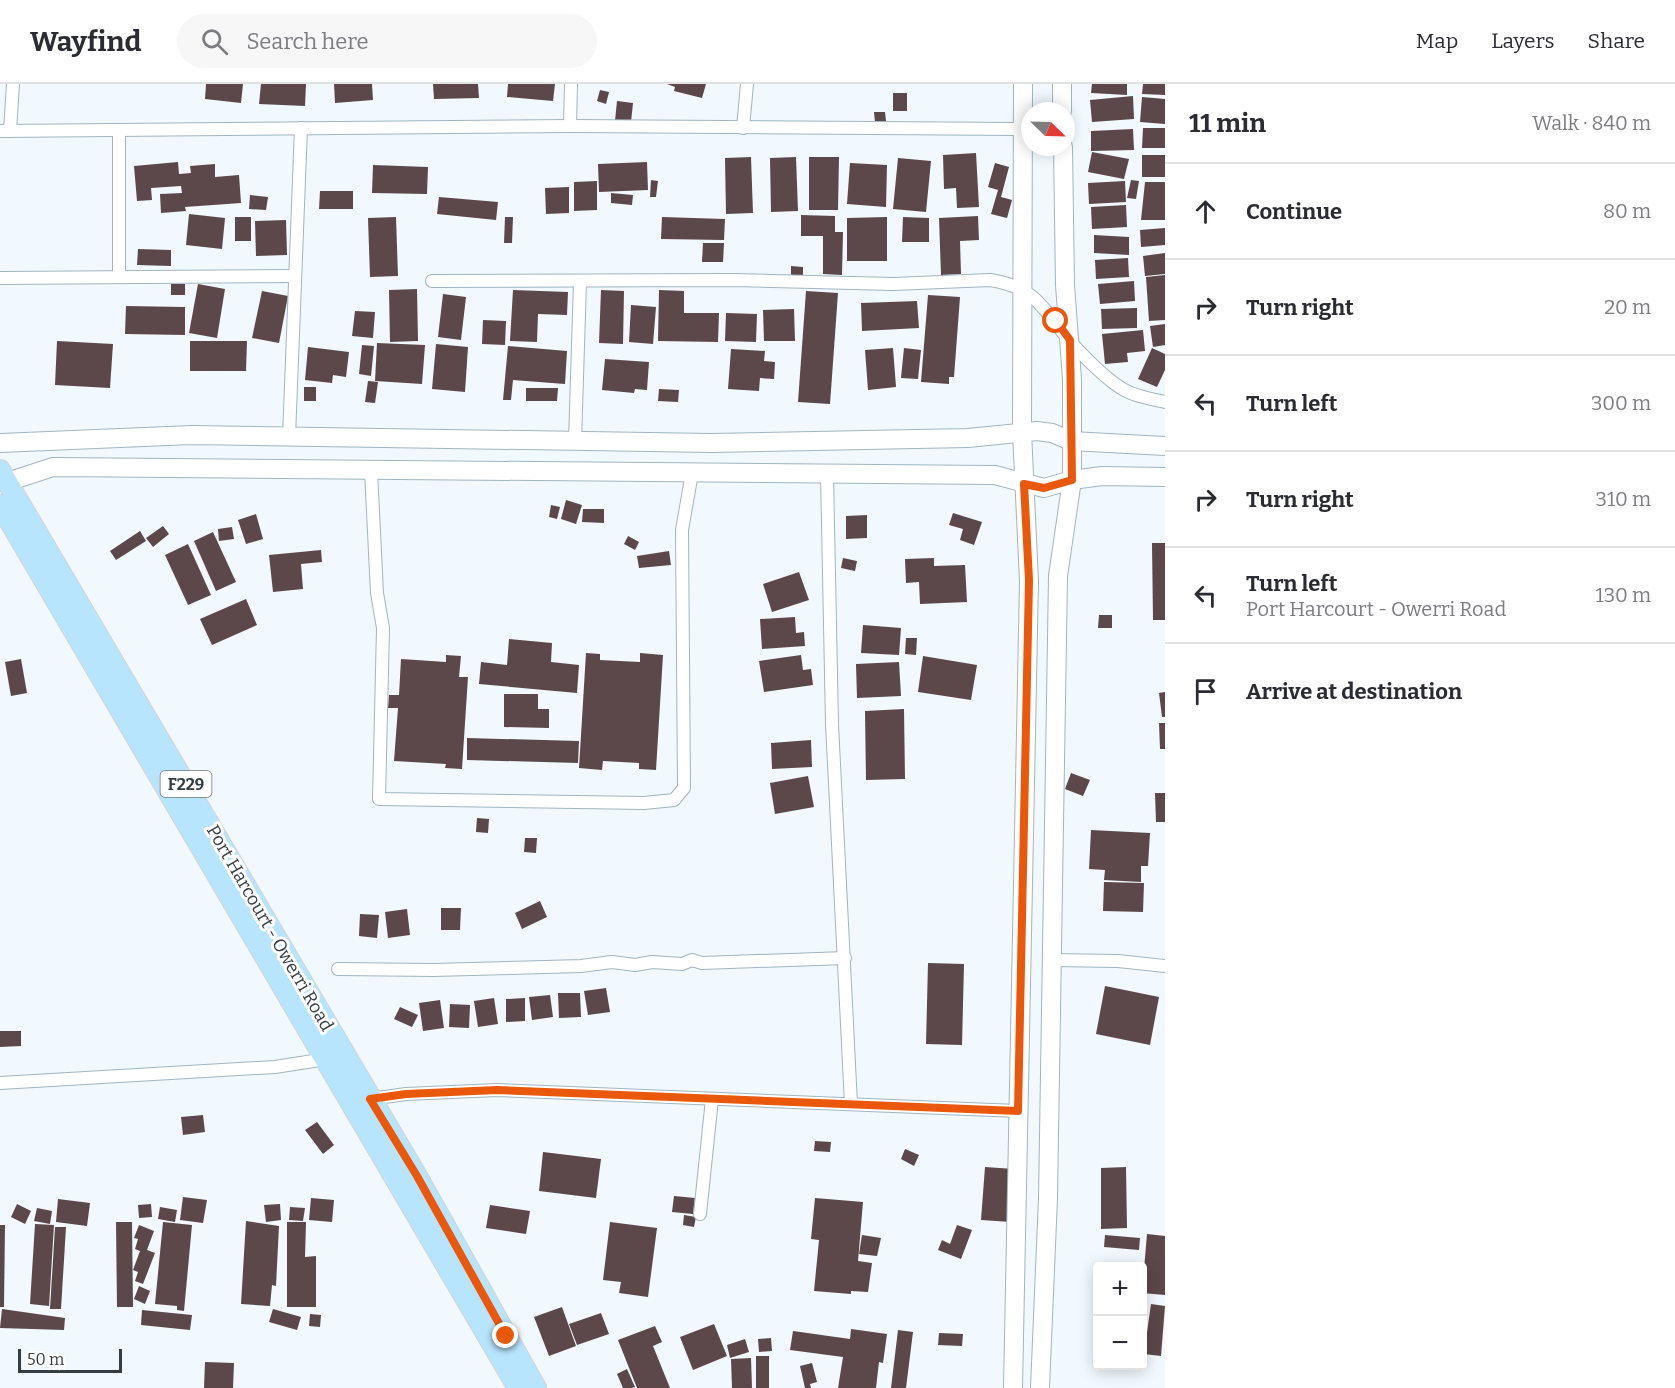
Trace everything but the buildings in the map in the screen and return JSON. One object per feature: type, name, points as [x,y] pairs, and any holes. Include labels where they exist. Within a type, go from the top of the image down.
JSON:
[{"type":"main road","name":"Port Harcourt - Owerri Road","points":[[3,476],[417,1176],[536,1388]]},
{"type":"main road","name":"Port Harcourt - Owerri Road","points":[[0,505],[518,1388]]},
{"type":"street","points":[[13,84],[5,131],[570,126],[1021,130]]},
{"type":"street","points":[[570,84],[570,126]]},
{"type":"street","points":[[743,128],[747,84]]},
{"type":"street","points":[[1023,84],[1024,102]]},
{"type":"street","points":[[1062,84],[1062,102]]},
{"type":"street","points":[[289,437],[301,128]]},
{"type":"street","points":[[119,130],[119,276]]},
{"type":"street","points":[[1013,1388],[1029,580],[1022,432],[1020,288],[1024,156]]},
{"type":"street","points":[[1041,1388],[1048,1198],[1058,576],[1072,480],[1070,340],[1065,285],[1063,156]]},
{"type":"street","points":[[0,278],[295,276]]},
{"type":"street","points":[[432,281],[735,280],[893,284],[990,280],[1020,288],[1046,308],[1070,340],[1121,388],[1165,402]]},
{"type":"street","points":[[575,441],[580,282]]},
{"type":"street","points":[[0,443],[192,435],[711,443],[957,439],[1022,432],[1052,433],[1071,441],[1165,446]]},
{"type":"street","points":[[3,476],[53,467],[995,475],[1044,488],[1072,480],[1102,476],[1165,477]]},
{"type":"street","points":[[371,471],[376,593],[383,628],[379,799],[644,803],[674,800],[684,788],[682,530],[692,473]]},
{"type":"street","points":[[827,474],[832,724],[851,1104]]},
{"type":"street","points":[[338,969],[433,970],[581,966],[612,962],[634,965],[652,962],[682,964],[692,960],[702,963],[845,958]]},
{"type":"street","points":[[1051,960],[1118,961],[1165,966]]},
{"type":"street","points":[[0,1083],[275,1067],[327,1059]]},
{"type":"street","points":[[370,1099],[406,1094],[497,1090],[1018,1111]]},
{"type":"street","points":[[700,1214],[712,1099]]},
{"type":"route","points":[[506,1336],[417,1176],[370,1099],[406,1094],[497,1090],[1018,1111],[1029,580],[1024,484],[1044,488],[1072,480],[1070,340],[1056,321]]}]
